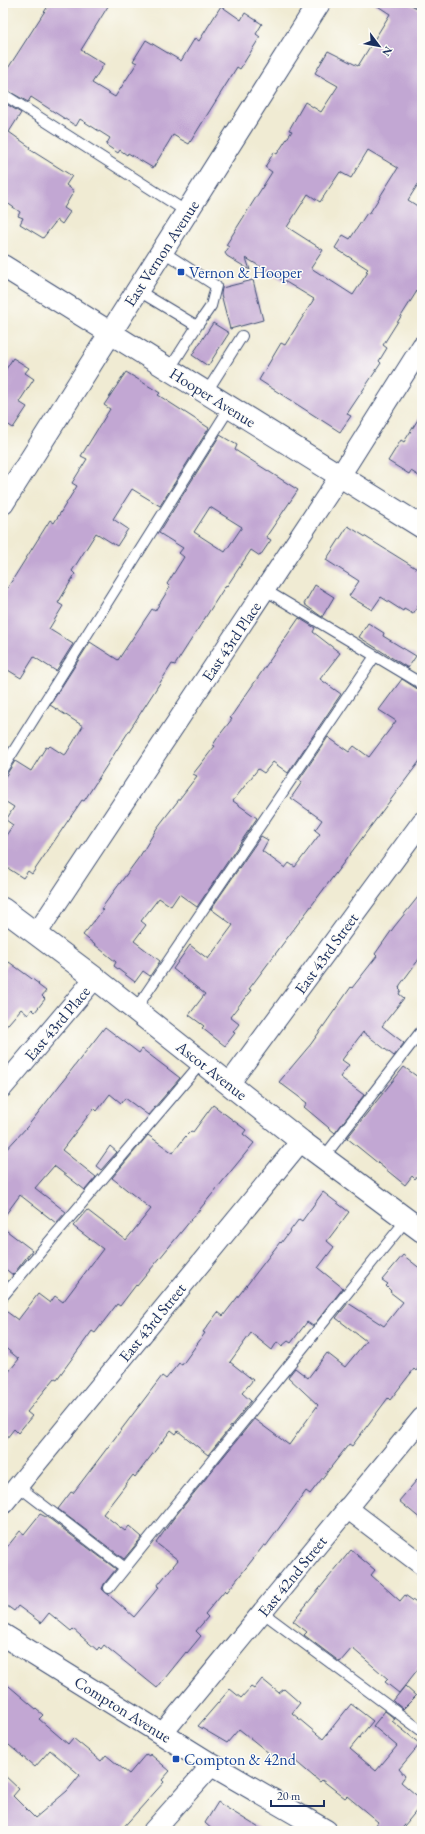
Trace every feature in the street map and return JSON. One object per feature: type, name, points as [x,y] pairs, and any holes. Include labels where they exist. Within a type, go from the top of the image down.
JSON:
[{"type":"street","name":"East Vernon Avenue","points":[[3,503],[319,3]]},
{"type":"street","name":"Hooper Avenue","points":[[3,266],[422,527]]},
{"type":"street","name":"East 43rd Place","points":[[37,933],[340,476],[422,346]]},
{"type":"street","name":"East 43rd Street","points":[[230,1084],[422,822]]},
{"type":"street","name":"Ascot Avenue","points":[[3,909],[37,933],[95,978],[301,1141],[417,1224]]},
{"type":"street","name":"East 43rd Place","points":[[3,1087],[95,978]]},
{"type":"street","name":"East 43rd Street","points":[[3,1504],[301,1141]]},
{"type":"street","name":"East 42nd Street","points":[[162,1734],[422,1418]]},
{"type":"street","points":[[347,1508],[422,1565]]},
{"type":"street","name":"Compton Avenue","points":[[3,1635],[212,1765],[326,1831]]},
{"type":"street","points":[[153,1831],[212,1765]]},
{"type":"lane","points":[[3,94],[187,212]]},
{"type":"lane","points":[[162,251],[216,286],[211,306],[169,370]]},
{"type":"lane","points":[[137,290],[197,326]]},
{"type":"lane","points":[[206,393],[242,336]]},
{"type":"lane","points":[[3,768],[230,407]]},
{"type":"lane","points":[[265,590],[422,684]]},
{"type":"lane","points":[[135,1010],[375,656]]},
{"type":"lane","points":[[324,1158],[422,1030]]},
{"type":"lane","points":[[3,1296],[202,1062]]},
{"type":"lane","points":[[109,1588],[417,1224]]},
{"type":"lane","points":[[18,1486],[125,1568]]},
{"type":"lane","points":[[262,1612],[422,1731]]},
{"type":"building","points":[[50,3],[110,3],[81,50],[104,64],[92,83],[115,97],[137,63],[133,61],[146,40],[181,61],[195,38],[199,41],[221,6],[241,20],[245,13],[262,24],[256,34],[260,37],[240,69],[237,67],[189,144],[173,135],[153,168],[128,153],[127,155],[120,150],[118,153],[106,145],[110,138],[80,119],[76,126],[31,97],[28,102],[3,88],[3,76]]},
{"type":"building","points":[[373,3],[408,3],[422,11],[422,178],[408,200],[422,209],[422,283],[383,345],[387,348],[379,361],[381,363],[347,414],[351,416],[340,432],[259,380],[281,343],[285,345],[314,299],[246,258],[250,270],[227,256],[225,253],[229,247],[226,245],[272,172],[265,167],[274,152],[277,154],[292,131],[289,130],[305,102],[321,112],[338,86],[315,73],[328,51],[358,66],[390,14]],"holes":[[[368,150],[398,168],[369,214],[367,213],[350,239],[343,235],[335,248],[368,269],[366,271],[368,272],[353,295],[311,268],[323,250],[287,227],[308,194],[320,202],[340,172],[351,178]]]},
{"type":"building","points":[[3,102],[21,113],[9,132],[30,147],[29,149],[72,176],[66,185],[74,191],[64,208],[70,212],[62,224],[57,220],[43,238],[20,224],[23,218],[18,216],[20,212],[3,200]]},
{"type":"building","points":[[253,280],[263,320],[230,329],[221,294],[222,288]]},
{"type":"building","points":[[213,323],[229,333],[208,366],[192,355]]},
{"type":"building","points":[[13,358],[29,368],[25,373],[34,379],[19,402],[27,407],[13,428],[3,421],[3,374]]},
{"type":"building","points":[[126,372],[160,393],[158,395],[209,428],[160,506],[132,489],[113,519],[128,529],[117,546],[96,533],[72,571],[75,574],[58,603],[63,606],[49,629],[73,644],[56,671],[34,657],[21,678],[3,667],[3,595],[50,520],[54,523],[77,486],[72,483],[87,459],[81,456],[110,409],[104,405]]},
{"type":"building","points":[[422,413],[422,478],[411,471],[409,474],[388,461],[401,440],[404,442]]},
{"type":"building","points":[[220,435],[237,445],[235,450],[298,490],[266,537],[271,540],[260,556],[251,550],[227,586],[226,585],[175,665],[172,664],[84,801],[82,800],[32,874],[28,871],[23,878],[3,865],[3,840],[13,825],[6,820],[14,807],[3,800],[3,780],[15,761],[31,771],[46,747],[48,748],[50,746],[64,755],[66,754],[83,726],[50,705],[90,642],[118,660],[152,609],[155,611],[170,587],[167,584],[184,557],[179,553],[183,548],[159,533]],"holes":[[[210,507],[242,527],[225,552],[194,532]]]},
{"type":"building","points":[[348,526],[422,572],[422,599],[413,614],[404,609],[403,611],[381,597],[372,610],[349,596],[359,581],[326,560]]},
{"type":"building","points":[[315,585],[334,597],[322,617],[304,604]]},
{"type":"building","points":[[299,618],[315,628],[313,632],[340,653],[320,679],[341,694],[288,773],[273,762],[264,773],[258,769],[233,801],[257,818],[197,907],[179,894],[171,906],[159,898],[141,921],[146,925],[134,941],[160,961],[150,976],[143,971],[135,982],[114,966],[116,962],[83,935],[103,910],[101,909],[140,856],[157,828],[197,776],[193,774],[215,746],[213,745],[218,737],[232,719],[230,718]]},
{"type":"building","points":[[368,623],[384,633],[383,636],[416,656],[408,668],[359,637]]},
{"type":"building","points":[[402,679],[422,692],[422,758],[249,989],[251,990],[230,1017],[239,1024],[233,1032],[235,1033],[225,1046],[202,1028],[204,1026],[189,1015],[205,994],[173,969],[190,945],[208,959],[233,925],[211,909],[261,836],[268,840],[262,851],[285,868],[289,863],[295,867],[320,834],[315,830],[322,820],[291,798],[302,782],[299,780],[328,737],[349,752],[354,746],[369,757],[396,721],[379,710]]},
{"type":"building","points":[[422,892],[422,955],[400,985],[399,988],[401,990],[399,994],[404,998],[382,1026],[404,1043],[394,1056],[363,1032],[342,1060],[349,1065],[340,1077],[364,1095],[335,1133],[304,1107],[307,1103],[279,1082],[311,1044],[351,987],[352,988],[377,956],[375,954],[394,927]]},
{"type":"building","points":[[9,962],[46,991],[42,996],[45,999],[35,1012],[32,1009],[28,1015],[21,1009],[3,1030],[3,970]]},
{"type":"building","points":[[105,1027],[139,1053],[142,1049],[180,1078],[148,1115],[125,1098],[121,1103],[110,1094],[97,1111],[94,1108],[62,1150],[96,1177],[85,1190],[54,1166],[35,1188],[66,1212],[56,1223],[20,1195],[3,1218],[3,1153],[27,1127]]},
{"type":"building","points":[[404,1067],[422,1080],[422,1170],[415,1179],[412,1176],[405,1185],[347,1138]]},
{"type":"building","points":[[213,1105],[246,1130],[243,1134],[254,1143],[120,1306],[117,1304],[95,1333],[92,1331],[57,1379],[55,1378],[27,1412],[32,1416],[18,1433],[14,1429],[3,1443],[3,1379],[19,1359],[3,1346],[3,1309],[18,1320],[38,1294],[50,1303],[55,1296],[63,1302],[103,1249],[73,1226],[87,1210],[126,1240],[151,1209],[112,1178],[148,1135],[173,1153],[185,1137],[191,1131],[193,1132]]},
{"type":"building","points":[[110,1146],[117,1152],[101,1170],[96,1166]]},
{"type":"building","points":[[323,1192],[349,1212],[327,1241],[334,1247],[318,1268],[343,1288],[313,1326],[307,1322],[291,1343],[288,1341],[282,1346],[277,1342],[272,1350],[251,1333],[230,1362],[253,1380],[242,1393],[251,1401],[208,1455],[178,1431],[176,1434],[171,1430],[135,1477],[133,1475],[103,1514],[125,1531],[129,1526],[142,1537],[124,1559],[58,1509],[71,1492],[73,1493],[162,1376],[166,1379],[179,1363],[182,1365],[218,1312],[223,1316],[280,1242],[281,1243],[299,1219],[302,1221]]},
{"type":"building","points":[[3,1228],[32,1250],[13,1275],[3,1267]]},
{"type":"building","points":[[403,1255],[422,1270],[422,1363],[416,1371],[414,1369],[390,1400],[388,1398],[352,1446],[349,1444],[310,1494],[306,1491],[266,1546],[264,1545],[227,1592],[225,1590],[205,1614],[208,1617],[196,1631],[201,1636],[157,1688],[104,1645],[101,1649],[99,1647],[97,1650],[73,1629],[71,1631],[49,1613],[41,1623],[18,1606],[14,1611],[3,1603],[3,1552],[20,1531],[24,1534],[40,1514],[50,1519],[116,1569],[104,1584],[102,1589],[134,1617],[159,1587],[157,1586],[178,1560],[156,1543],[173,1519],[254,1419],[289,1445],[318,1405],[288,1377],[295,1368],[308,1378],[327,1353],[345,1367],[366,1341],[336,1318],[348,1303],[384,1326],[403,1302],[390,1292],[391,1291],[386,1286],[388,1284],[382,1280]]},
{"type":"building","points":[[422,1474],[422,1520],[399,1501]]},
{"type":"building","points":[[351,1550],[375,1570],[371,1575],[400,1601],[405,1595],[422,1607],[422,1664],[399,1693],[385,1682],[388,1679],[352,1648],[340,1662],[304,1635],[307,1632],[293,1621]]},
{"type":"building","points":[[262,1679],[279,1693],[284,1689],[300,1703],[292,1713],[323,1739],[351,1704],[373,1721],[350,1749],[376,1771],[397,1746],[373,1726],[385,1711],[395,1719],[392,1721],[420,1744],[399,1769],[405,1776],[401,1782],[422,1800],[422,1804],[400,1831],[371,1831],[378,1822],[347,1796],[345,1798],[322,1780],[320,1782],[293,1759],[285,1766],[239,1729],[227,1743],[198,1726],[230,1689],[241,1698],[251,1687],[254,1689]]},
{"type":"building","points":[[3,1681],[43,1715],[39,1719],[68,1744],[73,1738],[101,1761],[106,1755],[129,1774],[146,1754],[149,1756],[150,1754],[170,1771],[162,1780],[164,1782],[120,1831],[3,1831],[3,1774],[19,1789],[13,1796],[35,1818],[67,1791],[80,1775],[50,1750],[35,1767],[3,1740]]},
{"type":"building","points":[[405,1686],[416,1696],[403,1709],[393,1701]]},
{"type":"building","points":[[218,1802],[264,1831],[214,1831],[205,1823]]},
{"type":"place","name":"Vernon & Hooper","points":[[181,272]]},
{"type":"place","name":"Compton & 42nd","points":[[176,1759]]}]
